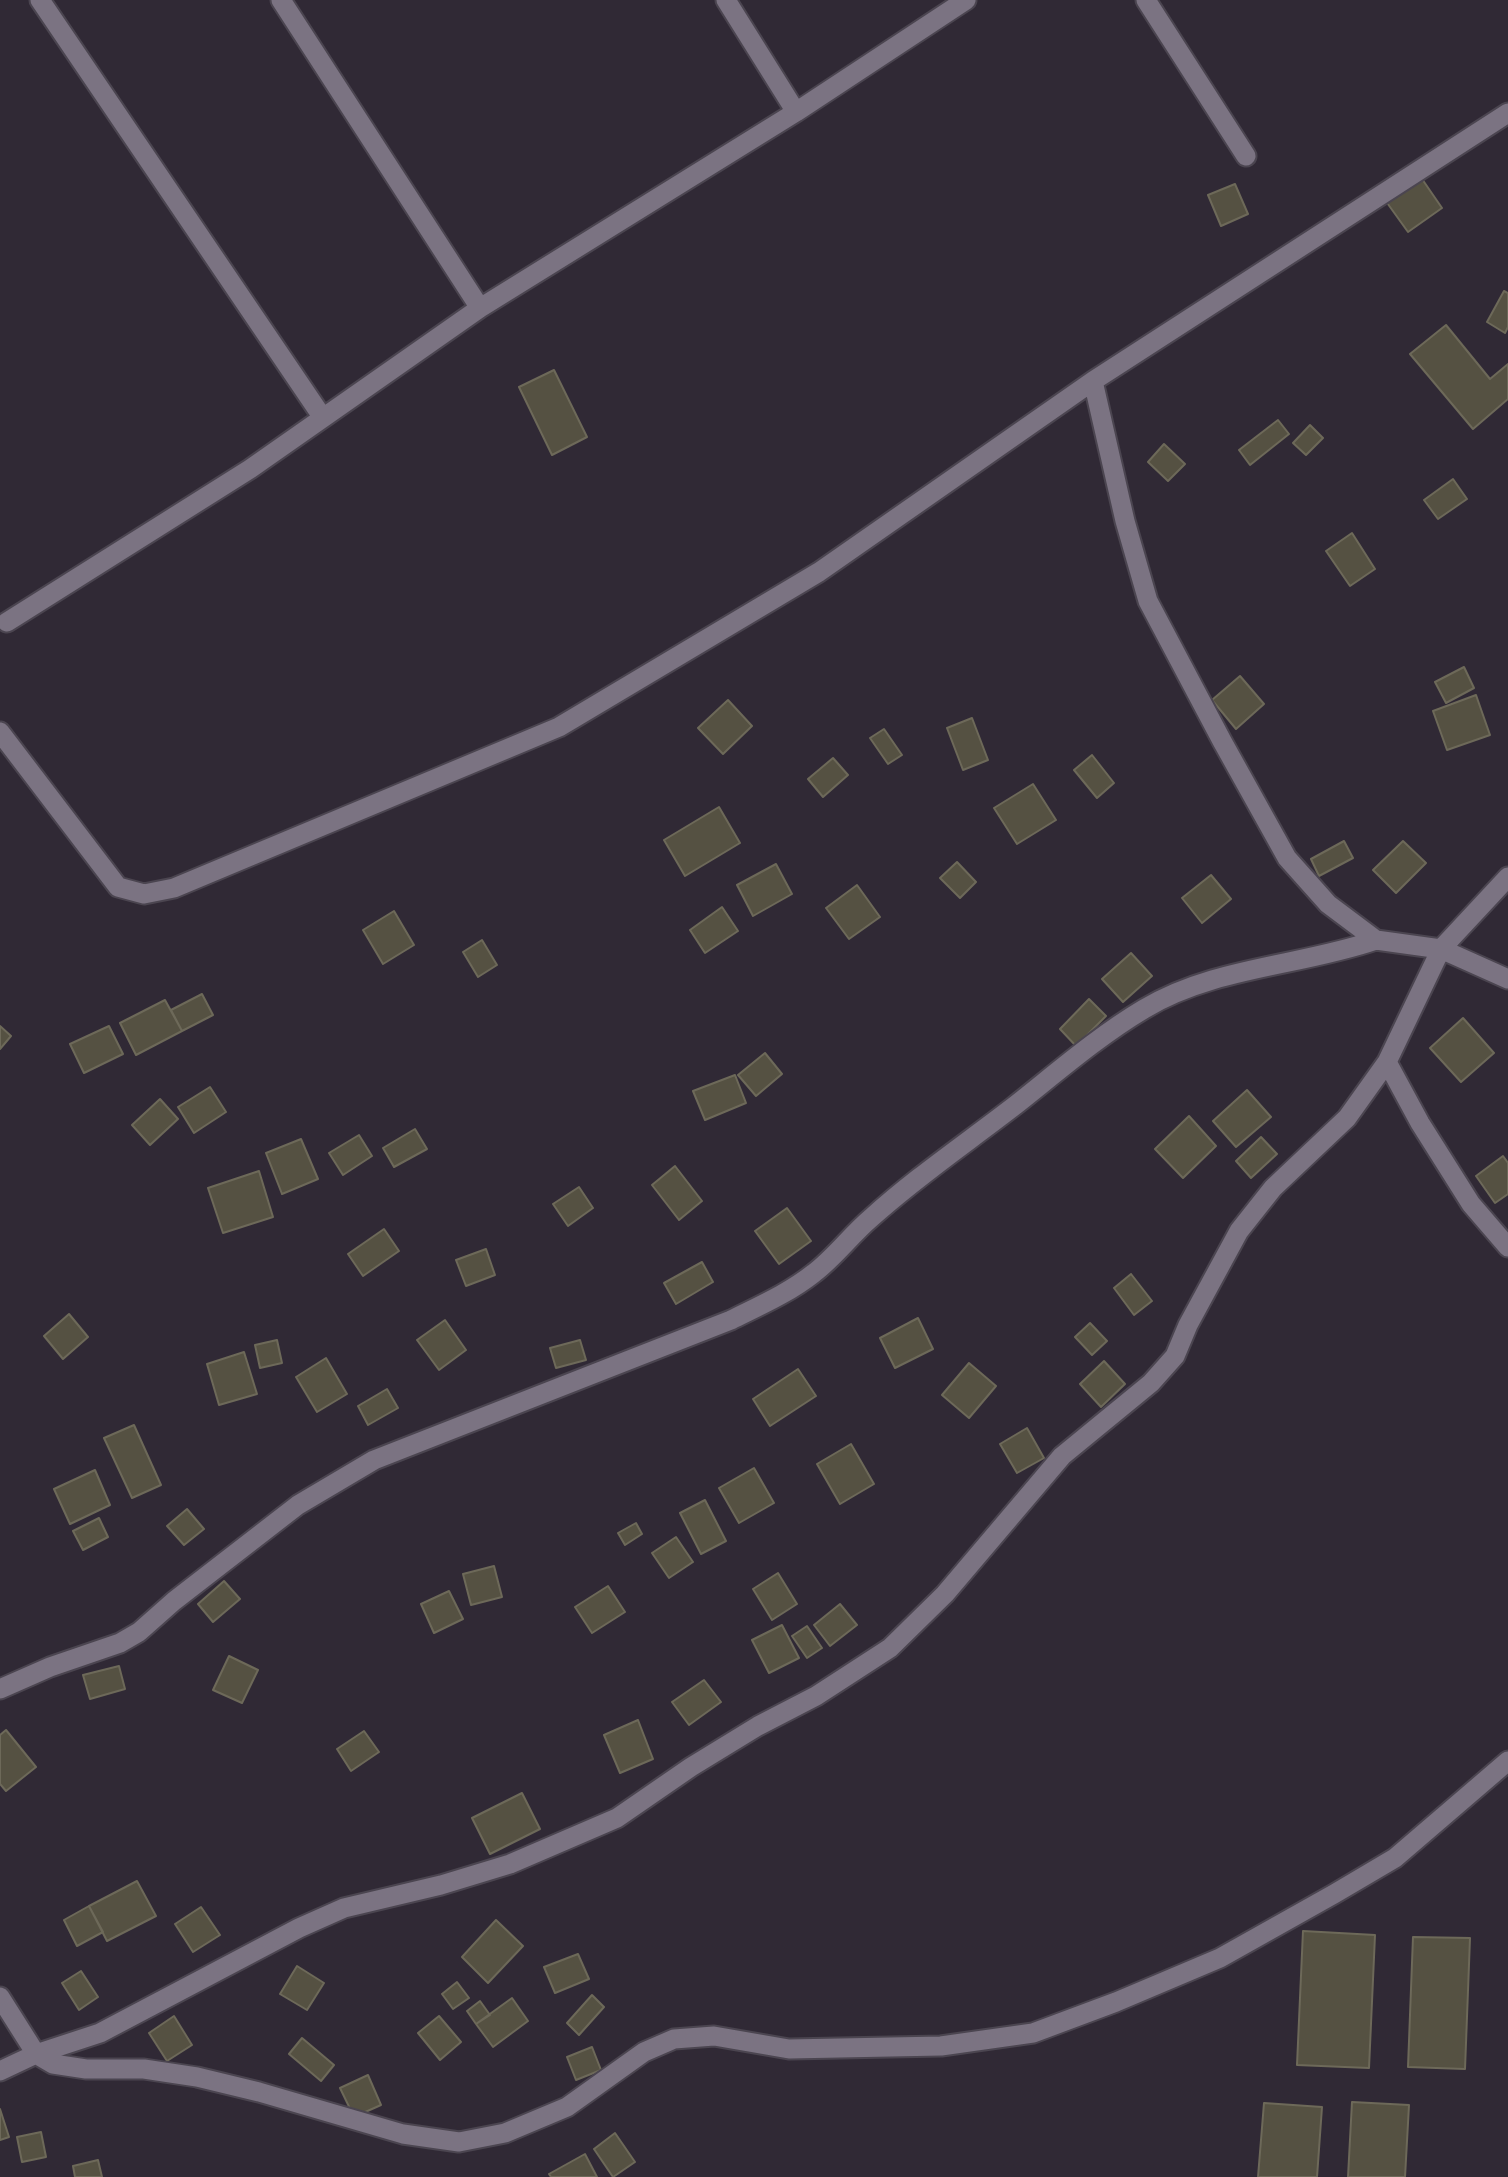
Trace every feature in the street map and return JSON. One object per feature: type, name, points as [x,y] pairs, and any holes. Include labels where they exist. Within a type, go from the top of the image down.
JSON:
[{"type":"street","points":[[40,0],[323,418]]},
{"type":"street","points":[[281,0],[480,308]]},
{"type":"street","points":[[726,0],[796,113]]},
{"type":"street","points":[[6,622],[250,469],[480,308],[796,113],[966,0]]},
{"type":"street","points":[[1146,0],[1246,156]]},
{"type":"street","points":[[0,732],[118,887],[144,894],[174,888],[559,727],[819,572],[1093,381],[1508,113]]},
{"type":"street","points":[[1093,381],[1125,521],[1148,601],[1287,858],[1328,905],[1376,940],[1441,950],[1508,979]]},
{"type":"street","points":[[0,2071],[36,2054],[100,2033],[299,1928],[344,1908],[441,1885],[510,1864],[617,1818],[691,1767],[816,1696],[890,1648],[945,1594],[1062,1456],[1152,1383],[1175,1356],[1188,1325],[1239,1231],[1273,1188],[1347,1118],[1387,1062],[1441,950],[1508,877]]},
{"type":"street","points":[[0,1689],[50,1667],[120,1643],[139,1632],[237,1550],[298,1505],[374,1460],[731,1320],[776,1297],[815,1273],[881,1209],[1098,1041],[1144,1009],[1194,984],[1350,949],[1376,940]]},
{"type":"street","points":[[1387,1062],[1420,1124],[1471,1204],[1508,1247]]},
{"type":"street","points":[[0,1997],[36,2054],[53,2064],[86,2069],[144,2069],[197,2077],[403,2134],[459,2142],[505,2133],[567,2107],[644,2052],[674,2039],[714,2036],[789,2049],[941,2046],[1033,2033],[1116,2002],[1220,1958],[1334,1894],[1395,1858],[1508,1761]]},
{"type":"building","points":[[1420,176],[1442,208],[1408,232],[1385,200]]},
{"type":"building","points":[[1235,184],[1248,214],[1221,226],[1208,195]]},
{"type":"building","points":[[1504,291],[1508,293],[1508,327],[1505,333],[1487,322]]},
{"type":"building","points":[[1446,325],[1490,379],[1508,364],[1508,399],[1473,429],[1410,354]]},
{"type":"building","points":[[554,370],[587,437],[552,455],[519,387]]},
{"type":"building","points":[[1278,420],[1289,434],[1250,465],[1239,450]]},
{"type":"building","points":[[1310,425],[1323,438],[1306,455],[1293,443]]},
{"type":"building","points":[[1164,444],[1185,464],[1168,481],[1148,462]]},
{"type":"building","points":[[1453,479],[1467,499],[1438,519],[1424,500]]},
{"type":"building","points":[[1352,533],[1375,569],[1350,586],[1326,551]]},
{"type":"building","points":[[1464,667],[1474,688],[1446,703],[1435,682]]},
{"type":"building","points":[[1240,676],[1264,704],[1236,729],[1212,700]]},
{"type":"building","points":[[1476,695],[1490,735],[1447,750],[1433,711]]},
{"type":"building","points":[[728,700],[752,726],[723,754],[698,728]]},
{"type":"building","points":[[972,718],[988,760],[963,770],[947,728]]},
{"type":"building","points":[[884,729],[902,755],[888,764],[870,738]]},
{"type":"building","points":[[1092,755],[1114,783],[1097,798],[1074,770]]},
{"type":"building","points":[[833,758],[848,775],[823,797],[808,779]]},
{"type":"building","points":[[1033,784],[1056,820],[1017,844],[994,808]]},
{"type":"building","points":[[719,807],[740,843],[685,876],[664,840]]},
{"type":"building","points":[[1344,841],[1353,858],[1319,876],[1311,859]]},
{"type":"building","points":[[1403,841],[1426,863],[1396,893],[1373,870]]},
{"type":"building","points":[[957,862],[976,882],[960,898],[940,878]]},
{"type":"building","points":[[776,864],[792,894],[753,916],[737,885]]},
{"type":"building","points":[[1211,875],[1231,899],[1202,923],[1182,898]]},
{"type":"building","points":[[857,885],[880,917],[849,939],[826,908]]},
{"type":"building","points":[[722,907],[738,931],[705,953],[690,930]]},
{"type":"building","points":[[394,911],[414,945],[383,964],[363,930]]},
{"type":"building","points":[[482,940],[497,965],[478,977],[463,952]]},
{"type":"building","points":[[1131,953],[1152,976],[1123,1002],[1102,979]]},
{"type":"building","points":[[202,994],[213,1015],[182,1031],[171,1010]]},
{"type":"building","points":[[1089,999],[1106,1016],[1076,1046],[1060,1029]]},
{"type":"building","points":[[165,1000],[182,1031],[136,1055],[120,1023]]},
{"type":"building","points":[[1463,1018],[1494,1053],[1461,1082],[1430,1048]]},
{"type":"building","points":[[0,1026],[11,1036],[0,1049]]},
{"type":"building","points":[[109,1026],[123,1054],[84,1073],[70,1044]]},
{"type":"building","points":[[765,1053],[782,1074],[756,1096],[738,1075]]},
{"type":"building","points":[[735,1075],[746,1103],[705,1120],[693,1091]]},
{"type":"building","points":[[210,1087],[226,1112],[194,1133],[178,1107]]},
{"type":"building","points":[[1247,1090],[1271,1117],[1236,1147],[1213,1121]]},
{"type":"building","points":[[160,1099],[178,1119],[150,1145],[132,1125]]},
{"type":"building","points":[[1189,1116],[1216,1146],[1183,1178],[1155,1149]]},
{"type":"building","points":[[415,1129],[427,1149],[394,1167],[383,1148]]},
{"type":"building","points":[[359,1135],[372,1156],[343,1175],[329,1153]]},
{"type":"building","points":[[1261,1137],[1277,1154],[1251,1178],[1236,1161]]},
{"type":"building","points":[[301,1139],[318,1179],[282,1194],[266,1153]]},
{"type":"building","points":[[1503,1156],[1508,1163],[1508,1194],[1495,1203],[1476,1176]]},
{"type":"building","points":[[675,1166],[702,1201],[679,1220],[652,1185]]},
{"type":"building","points":[[259,1171],[273,1217],[223,1233],[208,1188]]},
{"type":"building","points":[[579,1187],[593,1208],[568,1226],[553,1204]]},
{"type":"building","points":[[787,1208],[811,1241],[779,1264],[755,1231]]},
{"type":"building","points":[[384,1229],[399,1251],[363,1276],[348,1254]]},
{"type":"building","points":[[486,1249],[495,1275],[466,1286],[456,1260]]},
{"type":"building","points":[[702,1262],[713,1282],[676,1304],[664,1283]]},
{"type":"building","points":[[1131,1274],[1152,1301],[1134,1315],[1114,1288]]},
{"type":"building","points":[[69,1314],[88,1337],[63,1359],[44,1336]]},
{"type":"building","points":[[918,1318],[933,1349],[895,1368],[880,1338]]},
{"type":"building","points":[[445,1320],[466,1350],[439,1370],[417,1340]]},
{"type":"building","points":[[1090,1323],[1107,1341],[1092,1355],[1075,1337]]},
{"type":"building","points":[[277,1340],[282,1363],[260,1368],[255,1345]]},
{"type":"building","points":[[580,1340],[586,1360],[556,1368],[550,1348]]},
{"type":"building","points":[[244,1352],[257,1394],[219,1405],[207,1364]]},
{"type":"building","points":[[326,1358],[347,1394],[317,1412],[296,1377]]},
{"type":"building","points":[[1104,1361],[1125,1384],[1101,1407],[1080,1384]]},
{"type":"building","points":[[969,1363],[996,1386],[969,1418],[942,1395]]},
{"type":"building","points":[[798,1369],[816,1396],[770,1426],[753,1399]]},
{"type":"building","points":[[387,1389],[398,1408],[368,1425],[358,1406]]},
{"type":"building","points":[[134,1425],[161,1485],[132,1498],[104,1438]]},
{"type":"building","points":[[1027,1428],[1044,1458],[1017,1473],[1000,1444]]},
{"type":"building","points":[[851,1444],[874,1484],[840,1504],[817,1464]]},
{"type":"building","points":[[754,1468],[774,1503],[739,1523],[719,1488]]},
{"type":"building","points":[[95,1470],[110,1505],[70,1524],[54,1489]]},
{"type":"building","points":[[705,1500],[726,1541],[701,1554],[680,1513]]},
{"type":"building","points":[[187,1509],[204,1529],[184,1545],[167,1526]]},
{"type":"building","points":[[99,1518],[108,1537],[83,1550],[73,1531]]},
{"type":"building","points":[[636,1523],[642,1534],[625,1545],[618,1533]]},
{"type":"building","points":[[676,1537],[693,1562],[669,1578],[652,1553]]},
{"type":"building","points":[[494,1566],[502,1597],[471,1605],[463,1574]]},
{"type":"building","points":[[778,1573],[797,1604],[772,1620],[753,1589]]},
{"type":"building","points":[[224,1581],[240,1599],[213,1622],[198,1604]]},
{"type":"building","points":[[608,1586],[625,1612],[592,1633],[575,1607]]},
{"type":"building","points":[[449,1591],[463,1619],[434,1633],[421,1604]]},
{"type":"building","points":[[840,1604],[857,1625],[830,1646],[814,1625]]},
{"type":"building","points":[[782,1625],[799,1658],[769,1673],[752,1640]]},
{"type":"building","points":[[807,1626],[822,1648],[807,1658],[792,1636]]},
{"type":"building","points":[[229,1656],[258,1670],[242,1703],[213,1690]]},
{"type":"building","points":[[119,1666],[125,1689],[90,1699],[83,1675]]},
{"type":"building","points":[[704,1680],[721,1702],[689,1725],[672,1702]]},
{"type":"building","points":[[638,1720],[653,1759],[620,1773],[604,1735]]},
{"type":"building","points":[[6,1730],[36,1767],[6,1791],[0,1784],[0,1735]]},
{"type":"building","points":[[364,1731],[379,1752],[351,1771],[337,1749]]},
{"type":"building","points":[[522,1793],[540,1829],[490,1854],[472,1818]]},
{"type":"building","points":[[137,1881],[156,1916],[107,1941],[89,1906]]},
{"type":"building","points":[[89,1906],[103,1932],[77,1946],[64,1920]]},
{"type":"building","points":[[201,1907],[220,1935],[193,1952],[175,1924]]},
{"type":"building","points":[[496,1920],[523,1946],[488,1983],[462,1957]]},
{"type":"building","points":[[1303,1931],[1375,1935],[1369,2068],[1297,2065]]},
{"type":"building","points":[[1413,1937],[1470,1938],[1465,2069],[1408,2067]]},
{"type":"building","points":[[578,1954],[589,1979],[555,1993],[544,1967]]},
{"type":"building","points":[[297,1966],[324,1983],[307,2010],[280,1994]]},
{"type":"building","points":[[81,1971],[98,1997],[79,2010],[62,1983]]},
{"type":"building","points":[[457,1982],[469,1998],[453,2009],[442,1994]]},
{"type":"building","points":[[592,1995],[604,2007],[579,2035],[567,2023]]},
{"type":"building","points":[[512,1998],[528,2021],[493,2047],[476,2024]]},
{"type":"building","points":[[480,2001],[490,2015],[476,2024],[467,2011]]},
{"type":"building","points":[[174,2016],[192,2045],[167,2061],[149,2033]]},
{"type":"building","points":[[439,2016],[461,2042],[440,2060],[418,2033]]},
{"type":"building","points":[[302,2038],[334,2065],[321,2081],[289,2054]]},
{"type":"building","points":[[592,2047],[601,2070],[576,2080],[567,2057]]},
{"type":"building","points":[[368,2075],[381,2105],[354,2117],[340,2088]]},
{"type":"building","points":[[1352,2102],[1409,2105],[1405,2177],[1348,2177]]},
{"type":"building","points":[[1264,2103],[1322,2107],[1317,2177],[1258,2177]]},
{"type":"building","points":[[0,2109],[9,2137],[0,2140]]},
{"type":"building","points":[[41,2132],[46,2157],[22,2162],[17,2137]]},
{"type":"building","points":[[615,2133],[635,2162],[613,2177],[594,2149]]},
{"type":"building","points":[[585,2154],[597,2177],[551,2177],[549,2174]]},
{"type":"building","points":[[98,2160],[102,2177],[75,2177],[73,2166]]}]
